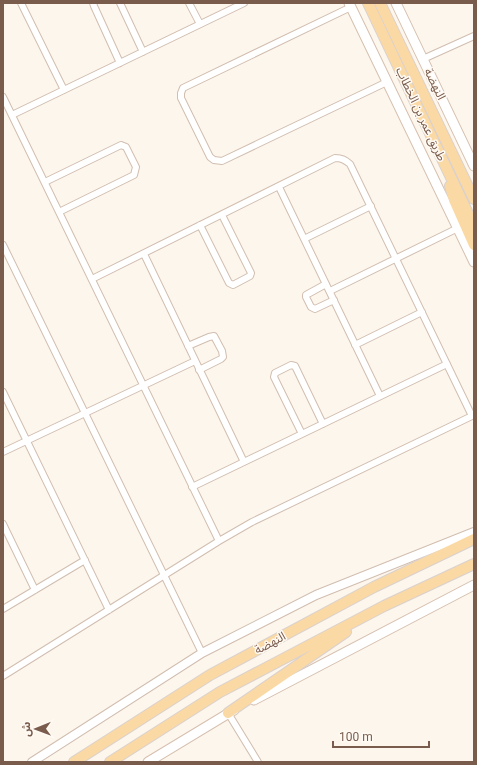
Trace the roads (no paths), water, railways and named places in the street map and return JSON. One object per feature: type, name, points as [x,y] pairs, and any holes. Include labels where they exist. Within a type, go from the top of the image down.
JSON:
[{"type":"main road","name":"طريق عمر بن الخطاب","points":[[367,3],[474,226]]},
{"type":"main road","name":"طريق عمر بن الخطاب","points":[[380,3],[473,197]]},
{"type":"main road","name":"النهضة","points":[[396,3],[474,166]]},
{"type":"main road","points":[[350,5],[474,262]]},
{"type":"main road","points":[[445,165],[454,200],[474,245]]},
{"type":"main road","name":"النهضة","points":[[74,762],[210,675],[374,587],[474,538]]},
{"type":"main road","name":"النهضة","points":[[110,762],[220,692],[384,606],[474,564]]},
{"type":"main road","points":[[228,713],[474,585]]},
{"type":"main road","points":[[148,762],[228,713],[384,606]]},
{"type":"street","points":[[21,3],[64,90]]},
{"type":"street","points":[[93,3],[120,63]]},
{"type":"street","points":[[120,3],[143,52]]},
{"type":"street","points":[[189,3],[200,24]]},
{"type":"street","points":[[12,115],[244,3]]},
{"type":"street","points":[[350,5],[183,88],[181,98],[210,157],[214,160],[222,161],[387,82]]},
{"type":"street","points":[[423,59],[474,36]]},
{"type":"street","points":[[3,97],[144,385],[218,541]]},
{"type":"street","points":[[45,182],[120,145],[126,147],[136,167],[134,175],[59,212]]},
{"type":"street","points":[[3,676],[218,541],[252,522],[473,416],[350,164],[346,160],[335,158],[92,279]]},
{"type":"street","points":[[279,187],[380,396]]},
{"type":"street","points":[[304,239],[370,206]]},
{"type":"street","points":[[200,226],[229,283],[233,285],[250,276],[251,273],[222,215]]},
{"type":"street","points":[[330,291],[458,228]]},
{"type":"street","points":[[3,244],[202,653]]},
{"type":"street","points":[[144,254],[244,462]]},
{"type":"street","points":[[326,284],[306,295],[306,297],[311,307],[315,309],[334,300]]},
{"type":"street","points":[[355,345],[422,312]]},
{"type":"street","points":[[188,346],[214,336],[222,351],[223,357],[221,359],[200,370]]},
{"type":"street","points":[[3,452],[195,361]]},
{"type":"street","points":[[192,487],[447,364]]},
{"type":"street","points":[[302,434],[274,377],[275,373],[291,365],[296,366],[323,424]]},
{"type":"street","points":[[3,392],[109,610]]},
{"type":"street","points":[[3,524],[35,590]]},
{"type":"street","points":[[32,762],[202,653],[316,595],[474,532]]},
{"type":"street","points":[[3,609],[84,560]]},
{"type":"street","points":[[228,713],[258,762]]}]
